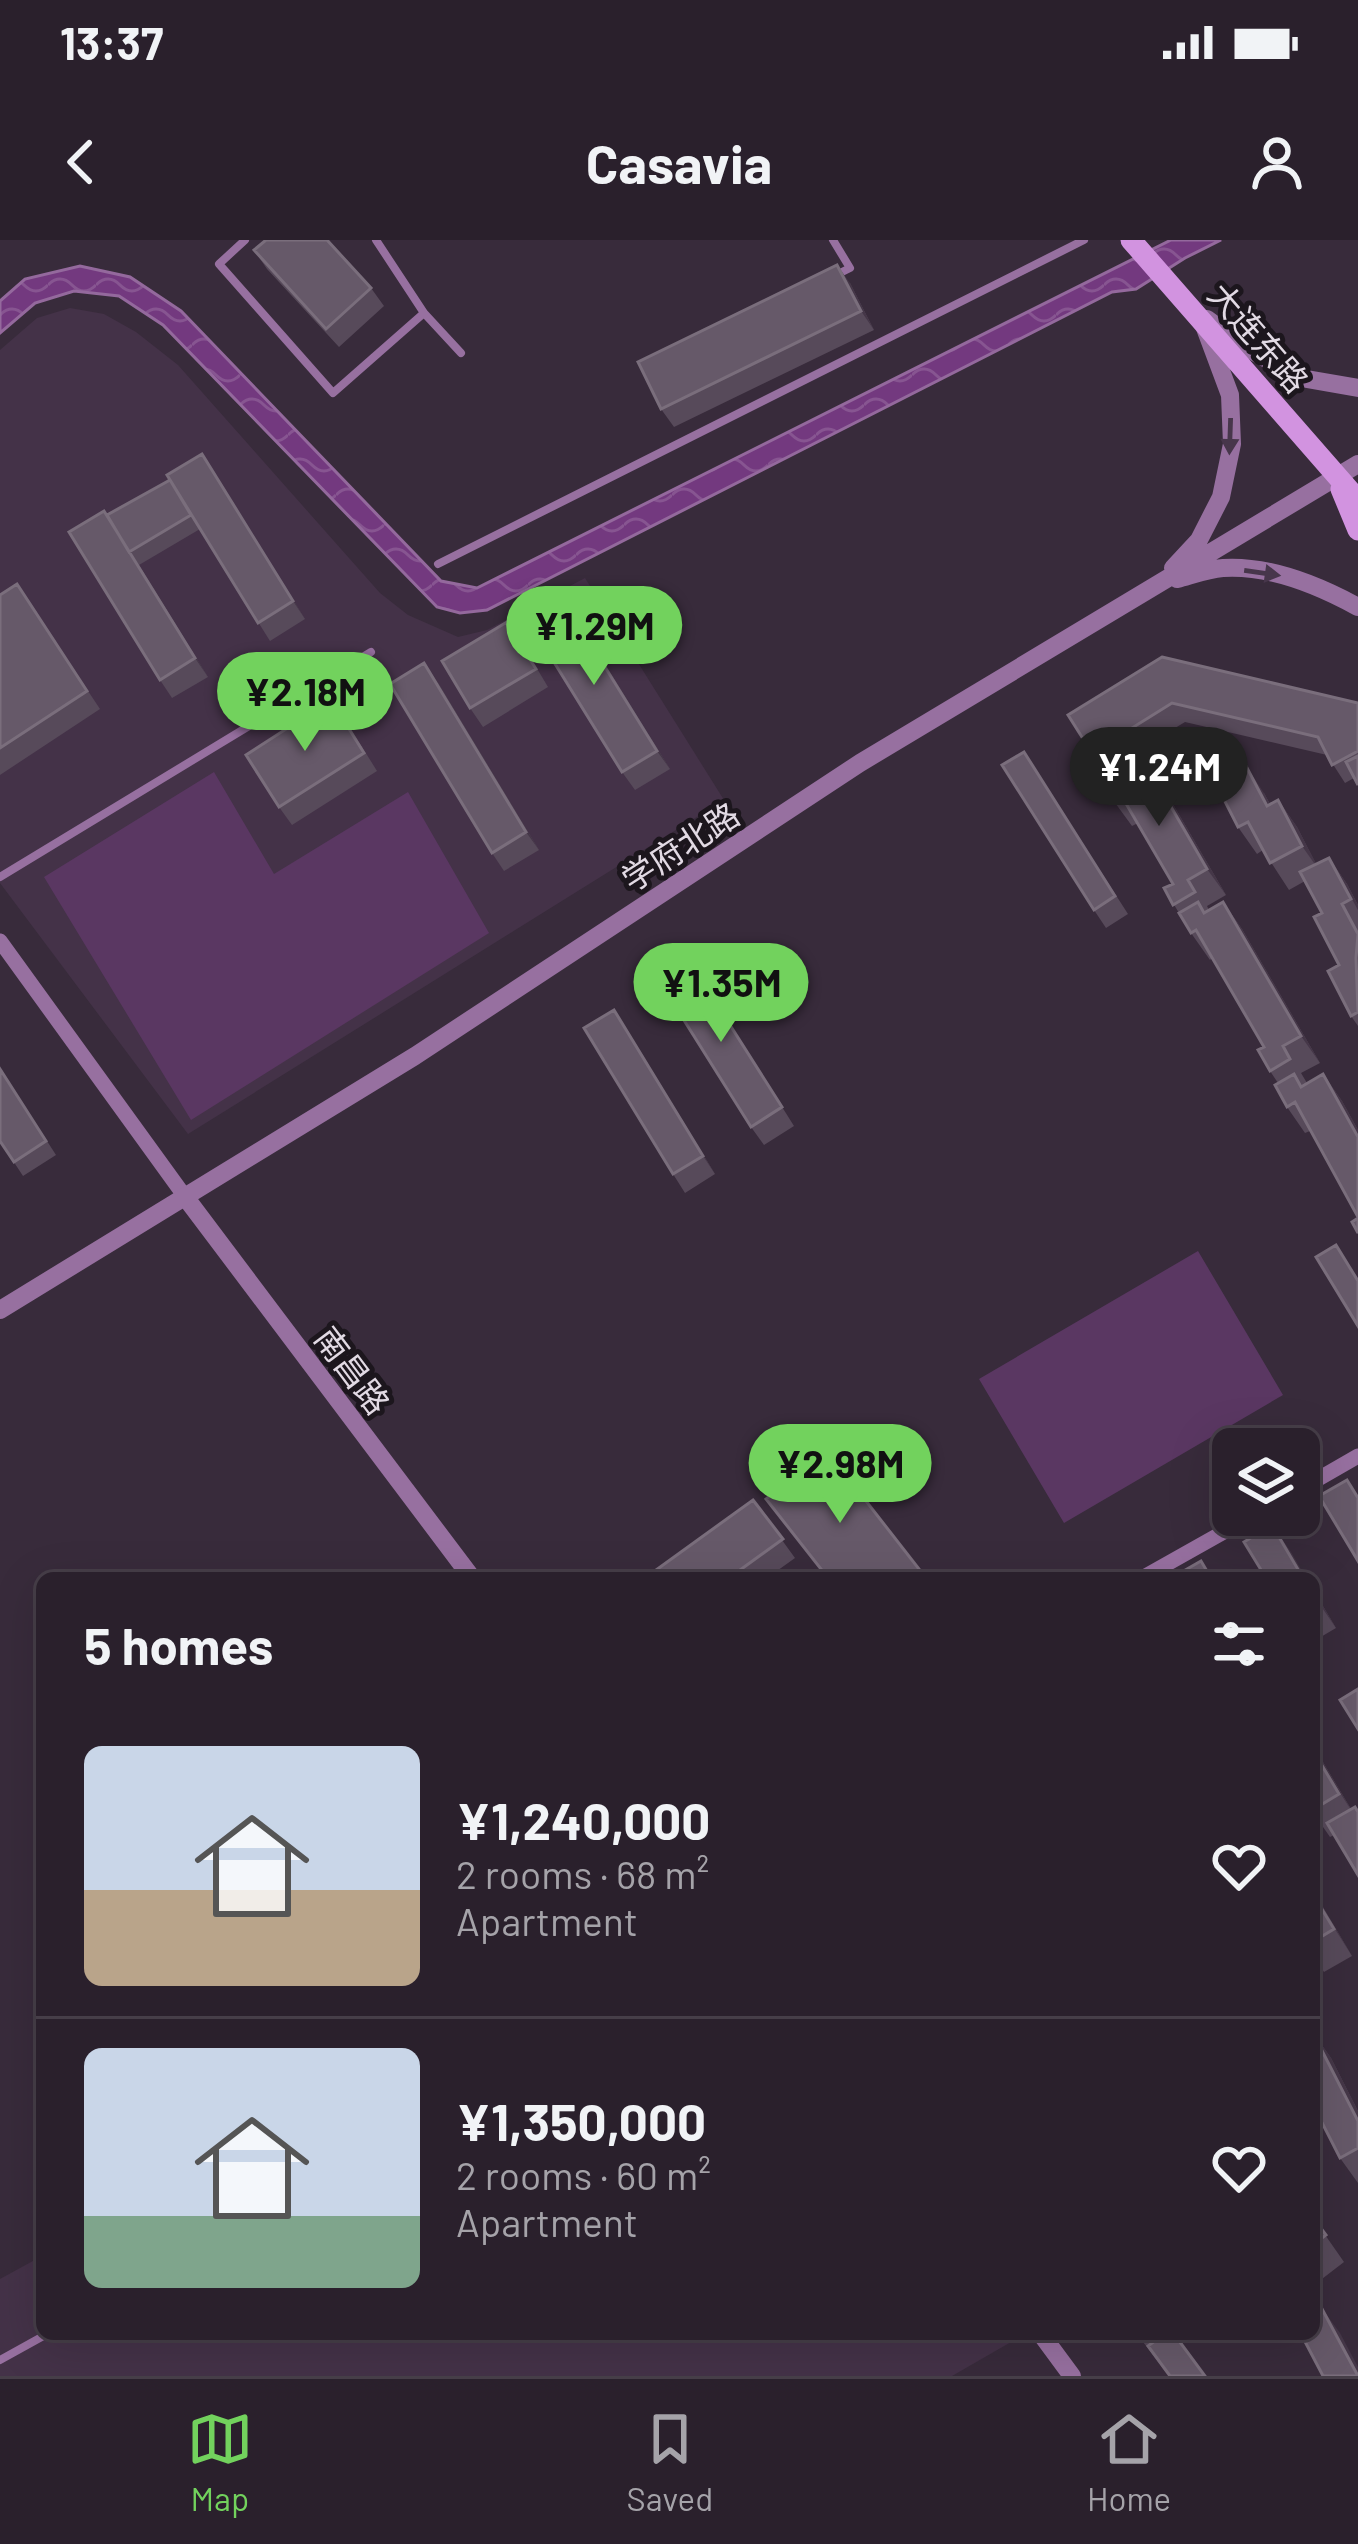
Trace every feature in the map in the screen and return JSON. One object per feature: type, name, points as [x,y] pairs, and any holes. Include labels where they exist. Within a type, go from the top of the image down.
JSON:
[{"type":"main road","name":"大连东路","points":[[1131,240],[1358,500]]},
{"type":"main road","points":[[1337,477],[1358,530]]},
{"type":"street","points":[[1179,295],[1244,347],[1301,378],[1358,388]]},
{"type":"street","points":[[1161,583],[1199,539],[1221,496],[1232,444],[1230,395],[1204,324]]},
{"type":"street","name":"学府北路","points":[[0,1310],[415,1056],[860,763],[1358,464]]},
{"type":"street","points":[[1161,583],[1224,568],[1274,573],[1328,590],[1358,607]]},
{"type":"street","points":[[0,941],[186,1198]]},
{"type":"street","name":"南昌路","points":[[186,1198],[467,1572]]},
{"type":"street","points":[[1320,1478],[1358,1456]]},
{"type":"street","points":[[1153,1572],[1217,1536]]},
{"type":"street","points":[[1045,2340],[1072,2376]]},
{"type":"lane","points":[[245,240],[218,264],[333,393],[424,313]]},
{"type":"lane","points":[[376,240],[424,313],[461,353]]},
{"type":"lane","points":[[831,278],[850,268],[833,240]]},
{"type":"lane","points":[[438,564],[1084,240]]},
{"type":"lane","points":[[0,877],[371,652]]},
{"type":"lane","points":[[0,2360],[36,2340]]},
{"type":"shaded area","points":[[70,308],[104,314],[178,365],[380,593],[408,615],[458,637],[487,630],[585,578],[724,800],[188,1134],[0,883],[0,350],[37,318]]},
{"type":"shaded area","points":[[214,772],[274,874],[408,792],[489,933],[191,1120],[44,877]]},
{"type":"shaded area","points":[[1198,1251],[1283,1395],[1227,1428],[1212,1428],[1212,1436],[1064,1523],[979,1379]]},
{"type":"shaded area","points":[[36,2259],[36,2340],[1015,2340],[952,2376],[0,2376],[0,2279]]},
{"type":"water","points":[[1171,240],[1221,240],[1136,289],[1112,292],[487,610],[460,613],[437,607],[163,325],[119,296],[74,291],[35,303],[0,333],[0,301],[25,279],[80,266],[130,277],[181,311],[441,581],[477,588]]},
{"type":"building","points":[[266,240],[327,240],[371,288],[326,329],[254,250]]},
{"type":"building","points":[[837,265],[861,311],[661,409],[638,362]]},
{"type":"building","points":[[202,454],[293,601],[258,623],[167,475]]},
{"type":"building","points":[[170,480],[191,515],[129,552],[107,515]]},
{"type":"building","points":[[104,511],[195,658],[160,680],[69,532]]},
{"type":"building","points":[[17,584],[87,691],[0,748],[0,595]]},
{"type":"building","points":[[566,604],[657,751],[622,772],[531,625]]},
{"type":"building","points":[[507,622],[536,669],[470,708],[442,661]]},
{"type":"building","points":[[1162,657],[1358,703],[1358,751],[1332,765],[1318,737],[1172,703],[1092,753],[1068,715]]},
{"type":"building","points":[[424,663],[526,832],[492,853],[390,684]]},
{"type":"building","points":[[331,700],[364,753],[279,807],[246,755]]},
{"type":"building","points":[[1024,752],[1115,896],[1094,910],[1002,765]]},
{"type":"building","points":[[1358,756],[1358,785],[1346,762]]},
{"type":"building","points":[[1246,766],[1267,806],[1278,800],[1302,846],[1270,863],[1248,822],[1238,827],[1215,782]]},
{"type":"building","points":[[1148,767],[1207,869],[1188,880],[1195,892],[1173,905],[1164,888],[1173,884],[1121,795],[1113,800],[1102,781],[1122,769],[1128,779]]},
{"type":"building","points":[[1329,858],[1351,899],[1342,904],[1358,934],[1358,1012],[1351,1016],[1328,971],[1339,965],[1314,917],[1322,913],[1300,872]]},
{"type":"building","points":[[1198,902],[1204,913],[1223,902],[1301,1036],[1283,1046],[1290,1059],[1270,1071],[1258,1050],[1264,1047],[1196,930],[1191,933],[1179,913]]},
{"type":"building","points":[[690,962],[782,1107],[751,1127],[660,982]]},
{"type":"building","points":[[614,1010],[703,1156],[673,1174],[584,1028]]},
{"type":"building","points":[[0,1069],[46,1141],[14,1162],[0,1141]]},
{"type":"building","points":[[1294,1074],[1301,1087],[1323,1074],[1358,1137],[1358,1217],[1295,1102],[1287,1107],[1275,1085]]},
{"type":"building","points":[[1336,1245],[1358,1281],[1358,1326],[1316,1257]]},
{"type":"building","points":[[827,1451],[921,1572],[823,1572],[766,1499]]},
{"type":"building","points":[[1347,1480],[1358,1498],[1358,1561],[1320,1498]]},
{"type":"building","points":[[753,1500],[783,1539],[737,1572],[653,1572]]},
{"type":"building","points":[[1254,1536],[1278,1536],[1299,1572],[1262,1572],[1244,1542]]},
{"type":"building","points":[[1201,1561],[1207,1572],[1182,1572]]},
{"type":"building","points":[[1358,1689],[1358,1729],[1340,1700]]},
{"type":"building","points":[[1320,1762],[1339,1794],[1320,1805]]},
{"type":"building","points":[[1355,1807],[1358,1812],[1358,1875],[1327,1823]]},
{"type":"building","points":[[1320,1906],[1334,1929],[1320,1937]]},
{"type":"building","points":[[1320,2047],[1358,2121],[1358,2148],[1340,2158],[1320,2119]]},
{"type":"building","points":[[1320,2307],[1358,2376],[1323,2376],[1304,2340],[1320,2340]]},
{"type":"building","points":[[1156,2340],[1178,2340],[1205,2376],[1170,2376],[1148,2346]]}]
